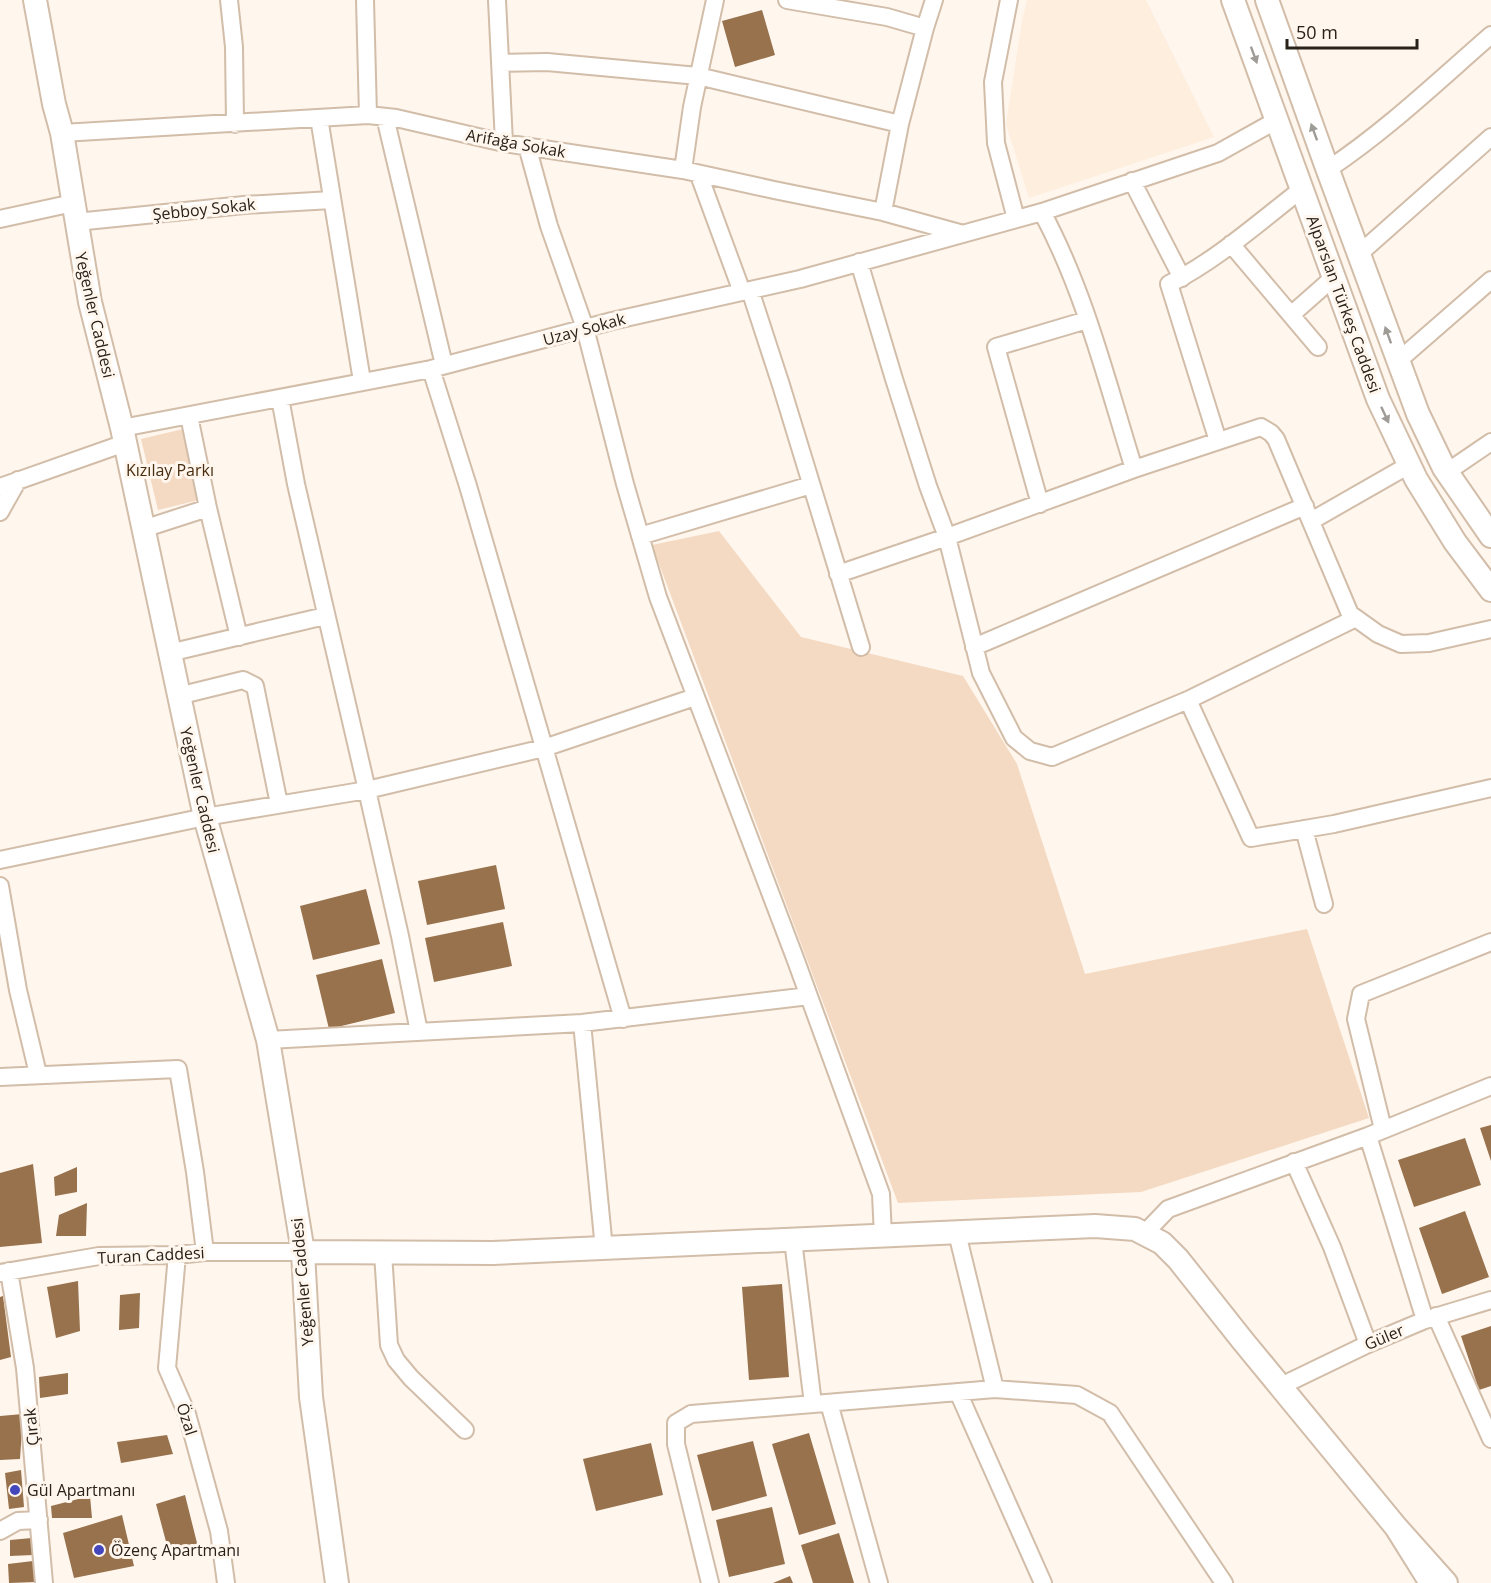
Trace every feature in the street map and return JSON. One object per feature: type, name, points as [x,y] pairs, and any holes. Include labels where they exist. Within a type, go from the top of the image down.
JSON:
[{"type":"street","name":"Yeğenler Caddesi","points":[[35,0],[54,104],[62,133],[90,302],[123,436],[204,817],[268,1040],[303,1252],[311,1397],[337,1583]]},
{"type":"street","points":[[229,0],[234,47],[235,124]]},
{"type":"street","points":[[365,0],[377,116],[468,486],[623,1019]]},
{"type":"street","points":[[497,0],[504,143]]},
{"type":"street","points":[[715,0],[692,107],[691,172],[746,291],[781,386],[861,647]]},
{"type":"street","points":[[788,0],[887,16],[925,28]]},
{"type":"street","points":[[884,212],[900,124],[934,0]]},
{"type":"street","points":[[1010,0],[993,82],[996,143],[1016,219]]},
{"type":"street","name":"Alparslan Türkeş Caddesi","points":[[1233,0],[1378,399],[1409,465],[1455,542],[1491,590]]},
{"type":"street","name":"Alparslan Türkeş Caddesi","points":[[1267,0],[1327,170],[1418,414],[1447,472],[1491,536]]},
{"type":"street","points":[[1327,170],[1413,103],[1491,35]]},
{"type":"street","points":[[500,63],[547,62],[698,76],[900,124]]},
{"type":"street","name":"Arifağa Sokak","points":[[62,133],[377,116],[504,143],[691,172],[884,212],[963,234]]},
{"type":"street","points":[[319,118],[362,381]]},
{"type":"street","name":"Uzay Sokak","points":[[0,487],[123,436],[189,416],[438,367],[585,328],[800,279],[1042,212],[1218,153],[1277,120]]},
{"type":"street","points":[[1359,254],[1491,137]]},
{"type":"street","points":[[527,146],[549,226],[585,328],[658,597],[809,996],[881,1194],[883,1236]]},
{"type":"street","points":[[1132,181],[1182,278]]},
{"type":"street","points":[[1218,441],[1169,285],[1231,244],[1302,189]]},
{"type":"street","name":"Şebboy Sokak","points":[[0,219],[332,200]]},
{"type":"street","points":[[1042,212],[1059,242],[1074,278],[1134,469]]},
{"type":"street","points":[[1231,244],[1318,347]]},
{"type":"street","points":[[859,262],[928,486],[947,537],[981,673],[1014,738],[1030,751],[1052,757],[1188,700],[1356,618]]},
{"type":"street","points":[[1291,315],[1334,277]]},
{"type":"street","points":[[1398,361],[1491,280]]},
{"type":"street","points":[[1040,504],[996,347],[1087,320]]},
{"type":"street","points":[[280,398],[296,484],[400,936],[418,1032]]},
{"type":"street","points":[[189,416],[239,638]]},
{"type":"street","points":[[838,574],[1134,469],[1261,427],[1271,433],[1308,513],[1350,614],[1378,634],[1401,644],[1429,643],[1491,629]]},
{"type":"street","points":[[1447,472],[1491,442]]},
{"type":"street","points":[[975,647],[1308,513],[1409,465]]},
{"type":"street","points":[[0,512],[18,480]]},
{"type":"street","points":[[640,536],[811,485]]},
{"type":"street","points":[[143,529],[208,508]]},
{"type":"street","points":[[169,653],[326,616]]},
{"type":"street","points":[[178,696],[243,680],[255,686],[279,804]]},
{"type":"street","points":[[0,860],[204,817],[367,790],[544,748],[695,697]]},
{"type":"street","points":[[1188,700],[1251,838],[1304,829],[1491,788]]},
{"type":"street","points":[[1304,829],[1324,904]]},
{"type":"street","points":[[0,886],[18,990],[38,1074]]},
{"type":"street","points":[[1491,942],[1361,994],[1356,1019],[1376,1132],[1431,1318],[1491,1439]]},
{"type":"street","points":[[268,1040],[582,1023],[809,996]]},
{"type":"street","points":[[582,1023],[604,1248]]},
{"type":"street","points":[[0,1077],[178,1069],[205,1252]]},
{"type":"street","points":[[1144,1234],[1168,1209],[1376,1132],[1491,1086]]},
{"type":"street","points":[[1294,1162],[1332,1247],[1368,1344]]},
{"type":"street","points":[[303,1252],[493,1253],[1095,1226],[1135,1229],[1162,1243],[1178,1259],[1396,1527],[1446,1583]]},
{"type":"street","points":[[957,1233],[994,1389]]},
{"type":"street","points":[[793,1240],[821,1403],[879,1583]]},
{"type":"street","name":"Turan Caddesi","points":[[4,1272],[99,1256],[177,1255],[205,1252],[303,1252]]},
{"type":"street","points":[[383,1252],[389,1345],[392,1353],[411,1378],[465,1430]]},
{"type":"street","name":"Özal","points":[[177,1255],[167,1368],[187,1414],[219,1532],[226,1583]]},
{"type":"street","name":"Çırak","points":[[4,1272],[25,1368],[44,1583]]},
{"type":"street","name":"Güler","points":[[1281,1386],[1368,1344],[1431,1318],[1491,1300]]},
{"type":"street","points":[[709,1583],[676,1443],[676,1423],[691,1414],[994,1389],[1077,1395],[1110,1413],[1224,1583]]},
{"type":"street","points":[[958,1392],[1042,1583]]},
{"type":"street","points":[[0,1531],[18,1521],[39,1520]]},
{"type":"street","points":[[1396,1527],[1431,1583]]},
{"type":"shaded area","points":[[1027,0],[1146,0],[1214,137],[1029,198],[1006,124]]},
{"type":"green space","name":"Kızılay Parkı","points":[[183,429],[199,500],[158,510],[141,439]]},
{"type":"green space","points":[[719,531],[801,637],[963,676],[1017,764],[1085,974],[1307,929],[1369,1118],[1141,1192],[898,1203],[652,545]]},
{"type":"building","points":[[762,10],[775,55],[735,67],[722,21]]},
{"type":"building","points":[[496,865],[505,909],[427,925],[418,881]]},
{"type":"building","points":[[366,889],[380,944],[313,960],[300,906]]},
{"type":"building","points":[[503,922],[512,966],[434,982],[425,938]]},
{"type":"building","points":[[382,959],[395,1013],[329,1029],[316,975]]},
{"type":"building","points":[[1491,1125],[1491,1161],[1480,1128]]},
{"type":"building","points":[[1465,1138],[1481,1185],[1414,1207],[1398,1160]]},
{"type":"building","points":[[33,1164],[42,1243],[0,1247],[0,1173]]},
{"type":"building","points":[[77,1167],[77,1192],[55,1196],[54,1177]]},
{"type":"building","points":[[87,1203],[86,1236],[56,1236],[59,1215]]},
{"type":"building","points":[[1465,1211],[1489,1277],[1442,1294],[1419,1228]]},
{"type":"building","points":[[78,1281],[80,1331],[56,1338],[47,1287]]},
{"type":"building","points":[[782,1284],[789,1377],[749,1380],[742,1287]]},
{"type":"building","points":[[140,1293],[139,1328],[119,1330],[120,1295]]},
{"type":"building","points":[[3,1296],[11,1357],[0,1360],[0,1297]]},
{"type":"building","points":[[1491,1326],[1491,1386],[1479,1390],[1461,1336]]},
{"type":"building","points":[[68,1373],[68,1394],[40,1398],[39,1377]]},
{"type":"building","points":[[23,1414],[20,1459],[0,1460],[0,1416]]},
{"type":"building","points":[[809,1433],[836,1524],[799,1535],[772,1444]]},
{"type":"building","points":[[167,1435],[173,1454],[121,1463],[117,1442]]},
{"type":"building","points":[[753,1441],[767,1496],[712,1511],[697,1455]]},
{"type":"building","points":[[651,1443],[663,1495],[596,1511],[583,1459]]},
{"type":"building","name":"Gül Apartmanı","points":[[21,1470],[24,1507],[9,1509],[5,1473]]},
{"type":"building","points":[[185,1495],[198,1547],[169,1553],[156,1504]]},
{"type":"building","points":[[90,1496],[92,1518],[52,1518],[51,1506]]},
{"type":"building","points":[[772,1507],[785,1564],[729,1577],[716,1520]]},
{"type":"building","name":"Özenç Apartmanı","points":[[122,1515],[134,1566],[74,1578],[63,1533]]},
{"type":"building","points":[[839,1533],[854,1583],[813,1583],[801,1545]]},
{"type":"building","points":[[32,1538],[33,1555],[10,1556],[10,1540]]},
{"type":"building","points":[[33,1561],[36,1582],[9,1583],[8,1564]]},
{"type":"building","points":[[790,1576],[793,1583],[773,1583]]},
{"type":"place","name":"Gül Apartmanı","points":[[15,1490]]},
{"type":"place","name":"Özenç Apartmanı","points":[[99,1550]]}]
